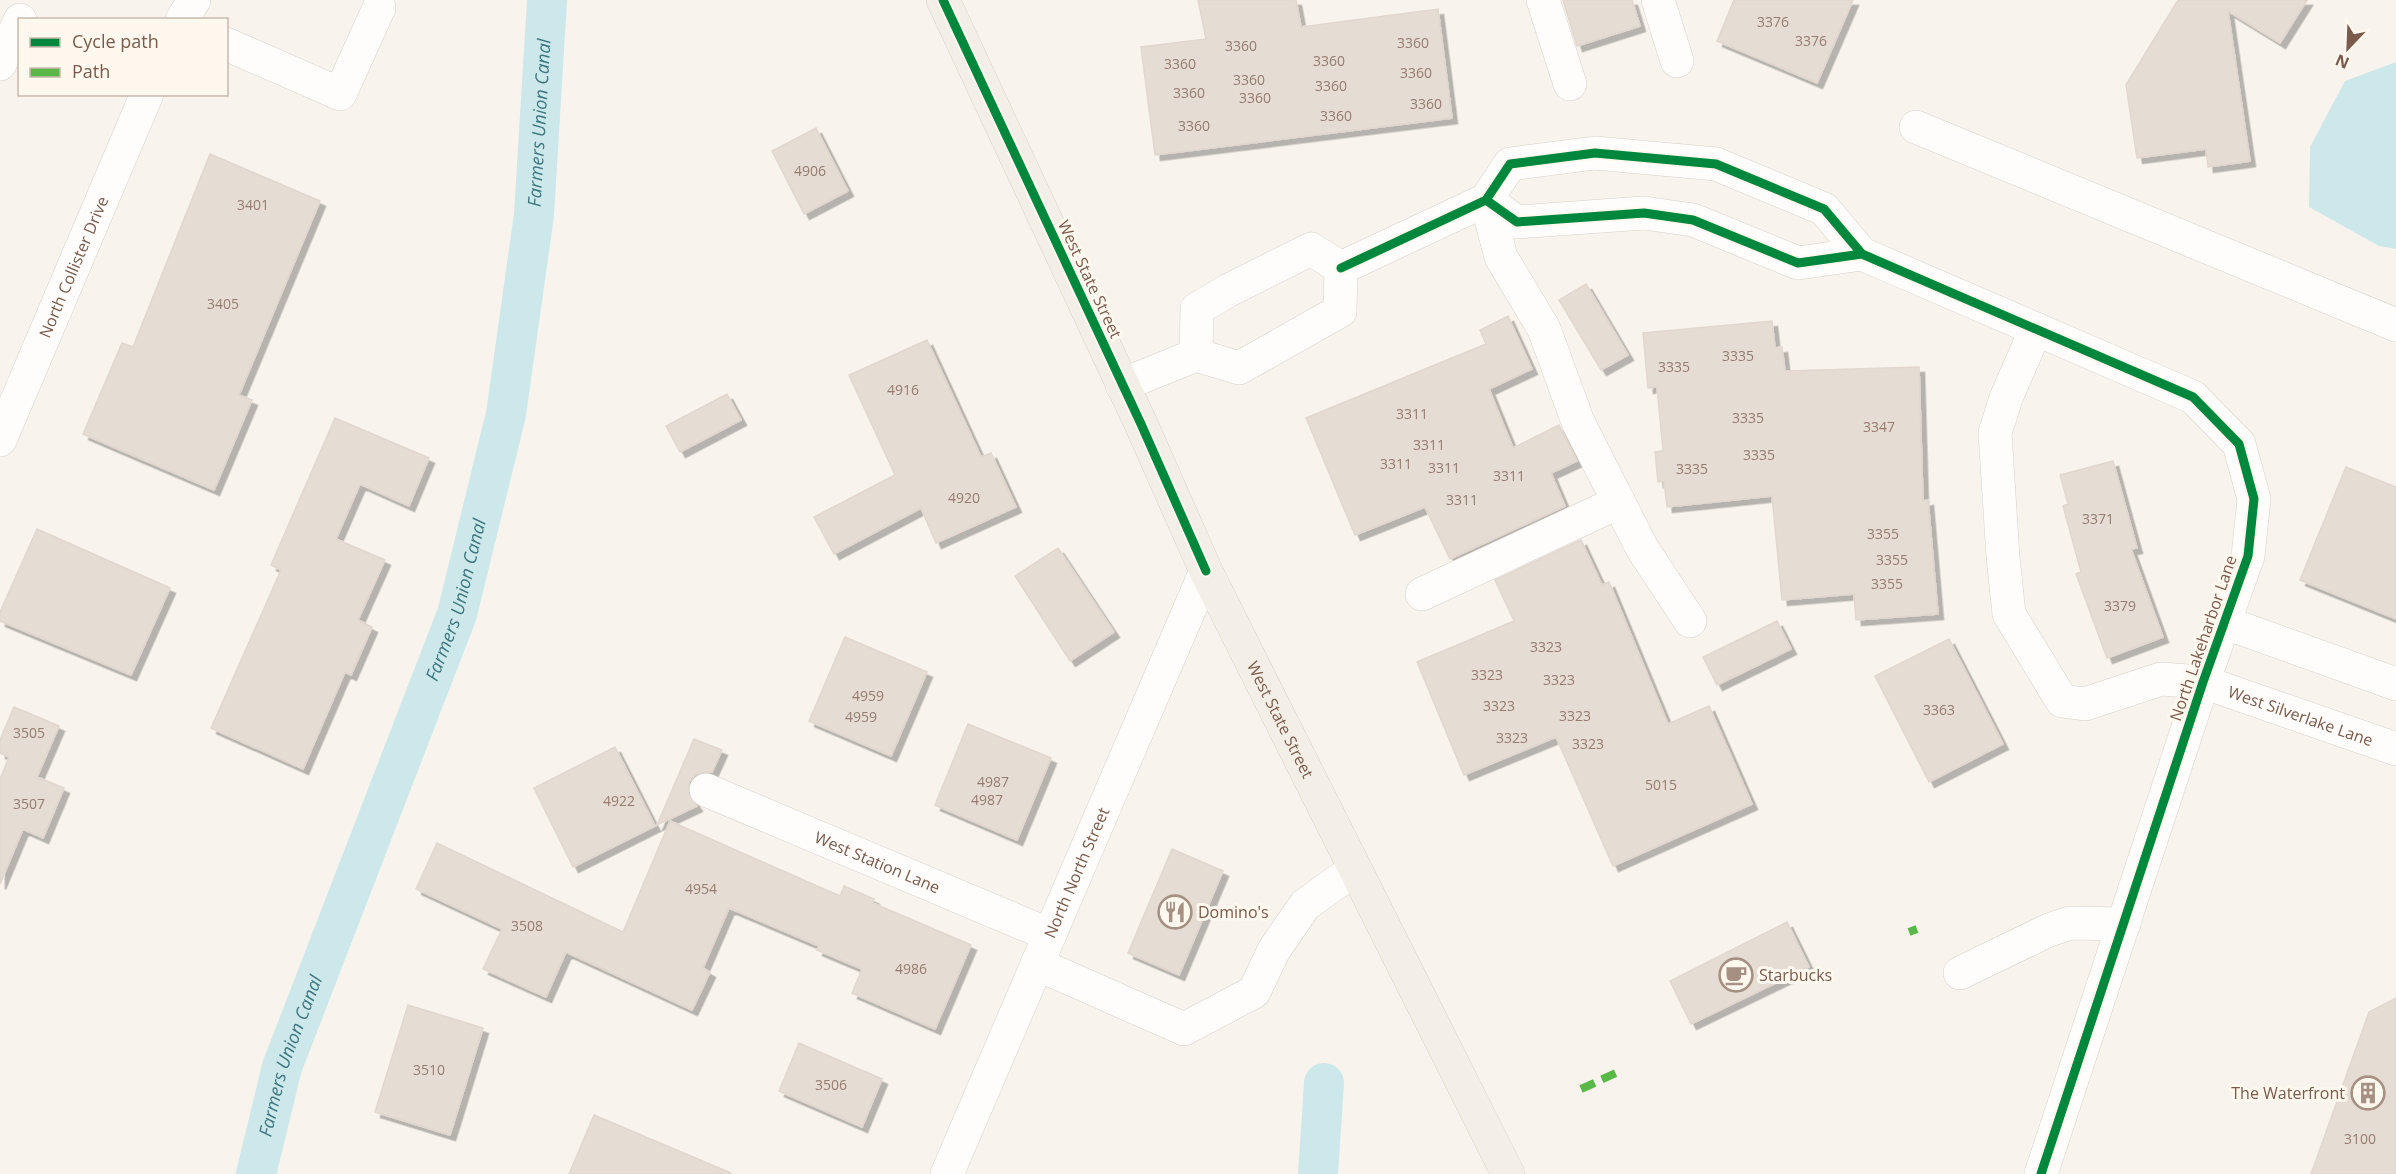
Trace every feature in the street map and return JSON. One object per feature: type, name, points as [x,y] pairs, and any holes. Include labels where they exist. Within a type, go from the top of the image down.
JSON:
[{"type":"main road","name":"West State Street","points":[[944,0],[1206,571],[1508,1174]]},
{"type":"street","points":[[21,18],[28,0]]},
{"type":"street","points":[[1543,0],[1570,84]]},
{"type":"street","points":[[1658,0],[1677,61]]},
{"type":"street","points":[[228,45],[340,94],[379,8]]},
{"type":"street","points":[[0,64],[18,24]]},
{"type":"street","name":"North Collister Drive","points":[[0,440],[146,96]]},
{"type":"street","points":[[1916,127],[2396,325]]},
{"type":"street","name":"North Lakeharbor Lane","points":[[1486,200],[1510,164],[1594,153],[1716,164],[1824,209],[1862,254],[2193,397],[2239,444],[2254,499],[2248,556],[2226,623],[2203,682],[2042,1174]]},
{"type":"street","points":[[1486,200],[1518,222],[1644,213],[1693,220],[1798,263],[1862,254]]},
{"type":"street","points":[[1341,268],[1486,200]]},
{"type":"street","points":[[1486,200],[1501,257],[1544,329],[1578,422],[1642,548],[1690,621]]},
{"type":"street","points":[[1196,355],[1197,309],[1311,249],[1341,268]]},
{"type":"street","points":[[1122,385],[1196,355],[1239,368],[1340,311],[1341,268]]},
{"type":"street","name":"West Silverlake Lane","points":[[2036,329],[2006,398],[1995,433],[2009,614],[2062,701],[2085,704],[2161,679],[2203,682],[2396,749]]},
{"type":"street","points":[[1422,594],[1618,502]]},
{"type":"street","name":"North North Street","points":[[947,1174],[1206,571]]},
{"type":"street","points":[[2226,623],[2396,684]]},
{"type":"street","name":"West Station Lane","points":[[706,790],[1043,950],[1184,1029],[1254,992],[1274,950],[1305,905],[1355,869]]},
{"type":"street","points":[[1960,973],[2049,930],[2070,923],[2124,924]]},
{"type":"water","points":[[2396,62],[2396,249],[2379,246],[2309,207],[2310,147],[2345,81]]},
{"type":"building","points":[[1198,0],[1296,0],[1301,27],[1438,9],[1452,118],[1155,155],[1141,47],[1206,39]]},
{"type":"building","points":[[1563,0],[1632,0],[1640,26],[1577,46]]},
{"type":"building","points":[[1734,0],[1853,0],[1817,83],[1717,41]]},
{"type":"building","points":[[2178,0],[2307,0],[2280,43],[2228,11],[2250,161],[2208,167],[2206,149],[2137,158],[2126,85]]},
{"type":"building","points":[[816,128],[848,191],[804,214],[772,151]]},
{"type":"building","points":[[210,154],[320,201],[239,395],[252,400],[214,490],[83,434],[122,343],[133,347]]},
{"type":"building","points":[[1586,284],[1628,355],[1601,370],[1559,300]]},
{"type":"building","points":[[1508,316],[1532,369],[1489,389],[1513,448],[1559,425],[1577,461],[1551,473],[1565,506],[1450,559],[1425,507],[1355,535],[1306,418],[1486,344],[1480,330]]},
{"type":"building","points":[[1772,321],[1775,348],[1782,347],[1785,371],[1919,367],[1923,501],[1928,500],[1938,614],[1856,620],[1854,594],[1782,600],[1772,496],[1667,507],[1664,481],[1658,482],[1655,452],[1663,451],[1657,387],[1648,388],[1643,333]]},
{"type":"building","points":[[927,340],[981,457],[991,453],[1016,507],[936,543],[921,508],[834,554],[814,517],[895,475],[849,375]]},
{"type":"building","points":[[727,394],[741,420],[680,452],[666,426]]},
{"type":"building","points":[[335,418],[429,458],[409,506],[360,484],[336,539],[385,560],[358,620],[372,627],[351,675],[345,672],[303,769],[211,728],[281,570],[271,565]]},
{"type":"building","points":[[2113,461],[2137,548],[2131,549],[2163,637],[2107,658],[2076,574],[2081,572],[2063,506],[2068,504],[2060,475]]},
{"type":"building","points":[[2346,467],[2396,487],[2396,619],[2300,580]]},
{"type":"building","points":[[37,529],[170,588],[131,675],[0,621],[0,612]]},
{"type":"building","points":[[1581,540],[1602,585],[1609,582],[1668,724],[1709,706],[1752,804],[1613,866],[1556,737],[1464,775],[1417,662],[1514,621],[1495,580]]},
{"type":"building","points":[[1058,548],[1114,632],[1070,661],[1015,576]]},
{"type":"building","points":[[1777,621],[1791,649],[1717,685],[1703,657]]},
{"type":"building","points":[[845,637],[927,672],[891,756],[809,721]]},
{"type":"building","points":[[1949,639],[2003,744],[1929,782],[1875,676]]},
{"type":"building","points":[[14,707],[59,726],[37,777],[64,788],[43,838],[23,829],[0,884],[0,779],[9,757],[0,753],[0,740]]},
{"type":"building","points":[[968,724],[1051,758],[1017,840],[935,805]]},
{"type":"building","points":[[694,739],[722,750],[712,772],[695,775],[689,782],[688,793],[697,806],[657,825]]},
{"type":"building","points":[[615,747],[655,826],[573,867],[534,788]]},
{"type":"building","points":[[670,821],[840,896],[844,886],[874,899],[873,903],[971,945],[935,1029],[852,993],[862,969],[817,950],[819,946],[729,908],[703,968],[710,972],[692,1010],[566,952],[546,997],[483,969],[502,929],[416,889],[437,843],[623,932]]},
{"type":"building","name":"Domino's","points":[[1172,849],[1223,871],[1179,975],[1128,953]]},
{"type":"building","name":"Starbucks","points":[[1787,922],[1809,967],[1691,1024],[1670,981]]},
{"type":"building","name":"The Waterfront","points":[[2396,998],[2396,1174],[2311,1174],[2369,1012]]},
{"type":"building","points":[[408,1005],[483,1028],[450,1135],[375,1112]]},
{"type":"building","points":[[799,1043],[882,1079],[862,1127],[779,1091]]},
{"type":"building","points":[[594,1115],[731,1173],[731,1174],[569,1174]]},
{"type":"waterway","name":"Farmers Union Canal","points":[[256,1174],[282,1067],[457,614],[506,414],[534,215],[547,0]]},
{"type":"waterway","points":[[1318,1174],[1324,1083]]},
{"type":"marked path","points":[[1909,932],[1917,929]]},
{"type":"marked path","points":[[1581,1089],[1616,1073]]},
{"type":"cycle path","points":[[943,0],[1141,424],[1206,571]]},
{"type":"cycle path","points":[[1341,268],[1486,200],[1510,164],[1595,153],[1716,164],[1824,209],[1862,254],[1798,263],[1693,220],[1644,213],[1517,222],[1486,200]]},
{"type":"cycle path","points":[[1862,254],[2193,397],[2239,444],[2254,499],[2248,556],[2203,682],[2041,1174]]},
{"type":"place","name":"Domino's","points":[[1175,912]]},
{"type":"place","name":"Starbucks","points":[[1736,975]]},
{"type":"place","name":"The Waterfront","points":[[2368,1093]]}]
